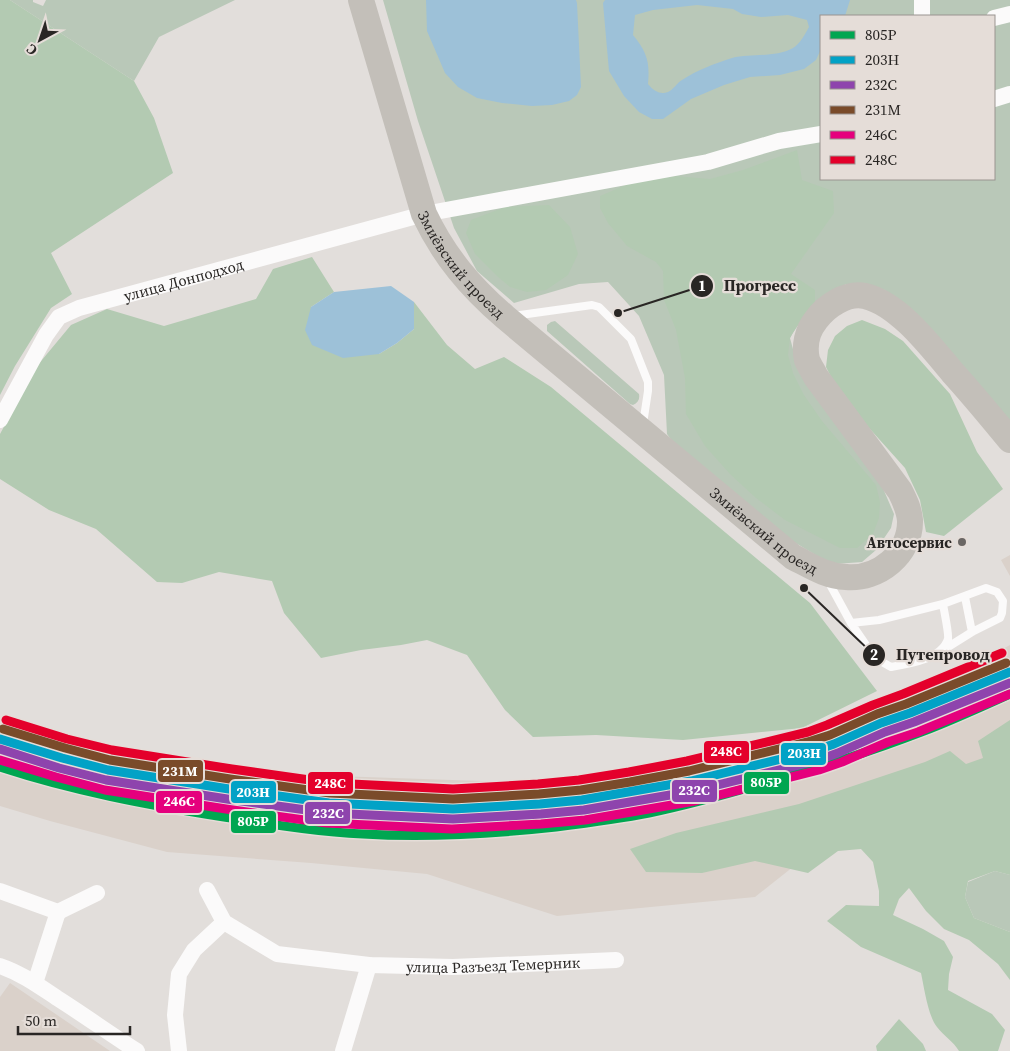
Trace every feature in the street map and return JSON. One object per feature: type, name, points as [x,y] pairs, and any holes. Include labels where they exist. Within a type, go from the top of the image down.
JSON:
[{"type":"main road","name":"Змиёвский проезд","points":[[361,0],[424,214],[434,235],[467,281],[504,317],[793,557],[824,573],[847,577],[861,576],[875,573],[886,566],[905,545],[909,534],[908,506],[900,491],[816,377],[808,360],[806,346],[808,332],[816,319],[836,302],[849,296],[863,296],[879,301],[894,310],[934,350],[1010,440]]},
{"type":"street","points":[[922,0],[922,15]]},
{"type":"street","points":[[995,18],[1010,14]]},
{"type":"street","points":[[995,99],[1010,94]]},
{"type":"street","name":"улица Донподход","points":[[0,420],[46,335],[59,317],[79,308],[424,214],[708,162],[779,141],[820,134]]},
{"type":"street","points":[[179,1051],[175,1015],[179,974],[194,950],[224,922],[207,890]]},
{"type":"street","points":[[0,891],[58,912],[97,893]]},
{"type":"street","points":[[35,983],[58,912]]},
{"type":"street","name":"улица Разъезд Темерник","points":[[224,922],[277,954],[369,965],[453,967],[616,960]]},
{"type":"street","points":[[342,1051],[369,965]]},
{"type":"street","points":[[0,966],[35,983],[137,1051]]},
{"type":"lane","points":[[504,317],[592,305],[599,307],[631,339],[648,382],[642,431]]},
{"type":"lane","points":[[824,573],[851,623],[875,658],[891,667],[915,664],[1000,618],[1003,601],[997,592],[986,588],[943,604],[879,620],[851,623]]},
{"type":"lane","points":[[965,596],[972,632]]},
{"type":"lane","points":[[940,652],[948,638],[943,604]]},
{"type":"shaded area","points":[[1010,555],[1010,576],[1001,560]]},
{"type":"shaded area","points":[[1010,645],[1010,742],[931,794],[847,824],[755,897],[557,916],[427,874],[167,852],[0,806],[0,724],[122,755],[278,774],[535,783],[706,759],[942,682]]},
{"type":"shaded area","points":[[10,983],[110,1051],[0,1051],[0,997]]},
{"type":"green space","points":[[0,0],[10,0],[134,81],[154,118],[173,173],[51,253],[72,294],[51,308],[15,366],[0,395]]},
{"type":"green space","points":[[10,0],[33,0],[33,2],[43,6],[46,0],[235,0],[159,37],[134,81]]},
{"type":"green space","points":[[383,0],[1010,0],[1010,428],[885,290],[846,284],[808,315],[795,329],[790,338],[797,364],[882,486],[894,514],[891,528],[876,550],[862,562],[835,564],[819,557],[784,536],[681,453],[667,434],[664,375],[639,316],[608,282],[579,284],[514,303],[477,271],[454,228],[418,121]]},
{"type":"green space","points":[[797,150],[802,180],[833,191],[834,213],[791,274],[815,290],[815,308],[797,326],[790,338],[788,355],[793,373],[804,395],[822,421],[876,485],[880,502],[879,518],[873,534],[857,548],[840,548],[785,520],[756,498],[730,474],[705,446],[686,414],[685,378],[676,330],[664,300],[663,271],[656,262],[627,246],[608,223],[600,208],[600,196],[628,184],[675,176],[710,179],[743,170]]},
{"type":"green space","points":[[549,205],[570,227],[578,254],[568,275],[546,290],[527,292],[510,287],[475,254],[466,233],[471,220],[505,207]]},
{"type":"green space","points":[[312,257],[334,292],[311,307],[379,354],[397,343],[414,329],[414,302],[447,345],[475,369],[504,357],[551,387],[810,603],[877,691],[802,728],[683,740],[596,735],[533,737],[505,710],[467,655],[427,640],[321,658],[284,613],[272,581],[219,572],[182,583],[157,582],[96,529],[49,510],[0,479],[0,434],[37,366],[71,325],[107,309],[164,326],[256,299],[273,269]]},
{"type":"green space","points":[[862,320],[885,329],[903,341],[950,394],[977,452],[1003,489],[944,536],[926,532],[920,500],[905,468],[861,419],[836,387],[826,367],[828,350],[835,336],[847,326]]},
{"type":"green space","points":[[555,321],[639,394],[639,399],[636,403],[630,404],[547,331],[547,325]]},
{"type":"green space","points":[[1010,720],[1010,875],[995,871],[968,881],[965,897],[974,918],[1010,932],[1010,980],[998,964],[969,940],[944,929],[926,911],[909,888],[899,899],[893,915],[944,941],[953,957],[948,990],[992,1014],[1005,1030],[998,1051],[959,1051],[940,1030],[931,1016],[921,973],[861,947],[827,921],[846,905],[879,906],[879,891],[873,862],[861,849],[838,851],[808,873],[755,861],[702,873],[646,872],[630,849],[676,833],[799,804],[925,762],[950,751],[966,764],[983,758],[978,741]]},
{"type":"green space","points":[[995,871],[1010,875],[1010,932],[974,918],[965,897],[968,882]]},
{"type":"green space","points":[[899,1019],[923,1044],[926,1051],[877,1051],[876,1046]]},
{"type":"water","points":[[426,0],[576,0],[581,87],[577,95],[569,101],[552,105],[532,106],[477,98],[458,87],[445,73],[427,31]]},
{"type":"water","points":[[605,0],[850,0],[845,15],[820,15],[820,51],[816,60],[804,69],[780,75],[750,77],[724,85],[691,99],[663,119],[652,119],[639,112],[624,96],[609,71],[603,3]],"holes":[[[697,5],[733,9],[742,14],[761,17],[788,15],[807,20],[809,27],[798,44],[786,51],[732,58],[720,62],[688,76],[680,81],[672,90],[665,93],[654,90],[648,84],[646,58],[642,47],[633,35],[635,15],[653,10]]]},
{"type":"water","points":[[391,286],[414,302],[414,329],[397,343],[379,354],[343,358],[312,345],[305,330],[311,307],[334,292]]},
{"type":"transit line","name":"248С","points":[[6,720],[67,739],[112,750],[331,783],[453,789],[538,784],[579,780],[687,761],[808,732],[1002,653]]},
{"type":"transit line","name":"231М","points":[[3,729],[110,760],[330,793],[453,799],[539,794],[581,790],[689,771],[811,741],[1006,663]]},
{"type":"transit line","name":"203Н","points":[[0,739],[108,770],[329,803],[453,809],[540,804],[582,800],[691,781],[814,751],[1010,672]]},
{"type":"transit line","name":"232C","points":[[0,749],[59,768],[106,780],[328,813],[453,819],[541,814],[584,810],[693,791],[816,761],[1010,683]]},
{"type":"transit line","name":"805Р","points":[[0,767],[27,776],[139,802],[294,827],[346,833],[387,835],[460,835],[508,832],[626,817],[664,810],[722,795],[845,759],[885,745],[924,731],[1010,694]]},
{"type":"transit line","name":"246С","points":[[0,760],[105,790],[326,823],[452,829],[541,824],[585,820],[695,801],[819,770],[1010,694]]},
{"type":"place","name":"Прогресс","points":[[618,313]]},
{"type":"place","name":"Автосервис","points":[[962,542]]},
{"type":"place","name":"Путепровод","points":[[804,588]]}]
